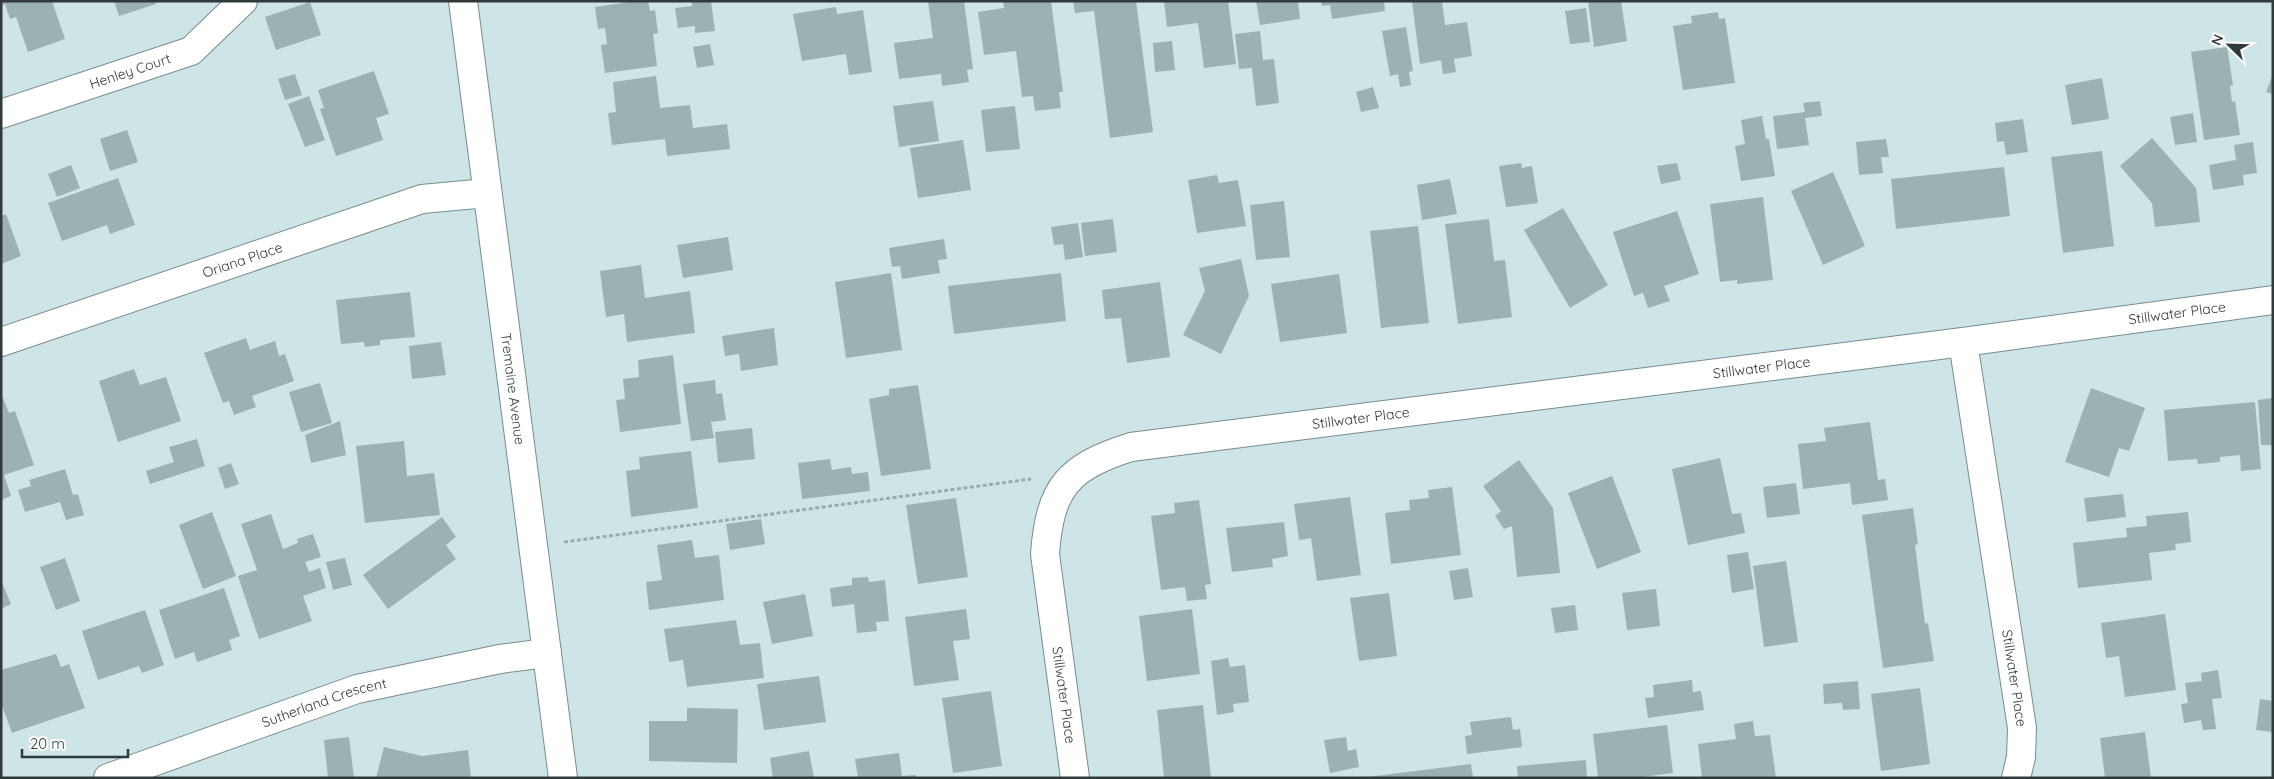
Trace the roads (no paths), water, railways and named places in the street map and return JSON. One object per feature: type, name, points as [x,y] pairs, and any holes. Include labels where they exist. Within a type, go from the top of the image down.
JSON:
[{"type":"street","name":"Henley Court","points":[[1,114],[191,51],[243,1]]},
{"type":"street","name":"Tremaine Avenue","points":[[463,1],[563,778]]},
{"type":"street","name":"Oriana Place","points":[[1,342],[422,199],[487,193]]},
{"type":"street","name":"Stillwater Place","points":[[1075,778],[1045,554],[1047,524],[1056,497],[1072,474],[1101,457],[1131,447],[1963,342],[2273,300]]},
{"type":"street","name":"Stillwater Place","points":[[1963,342],[2022,728],[2021,757],[2016,778]]},
{"type":"street","name":"Sutherland Crescent","points":[[108,778],[357,689],[500,659],[547,653]]}]
